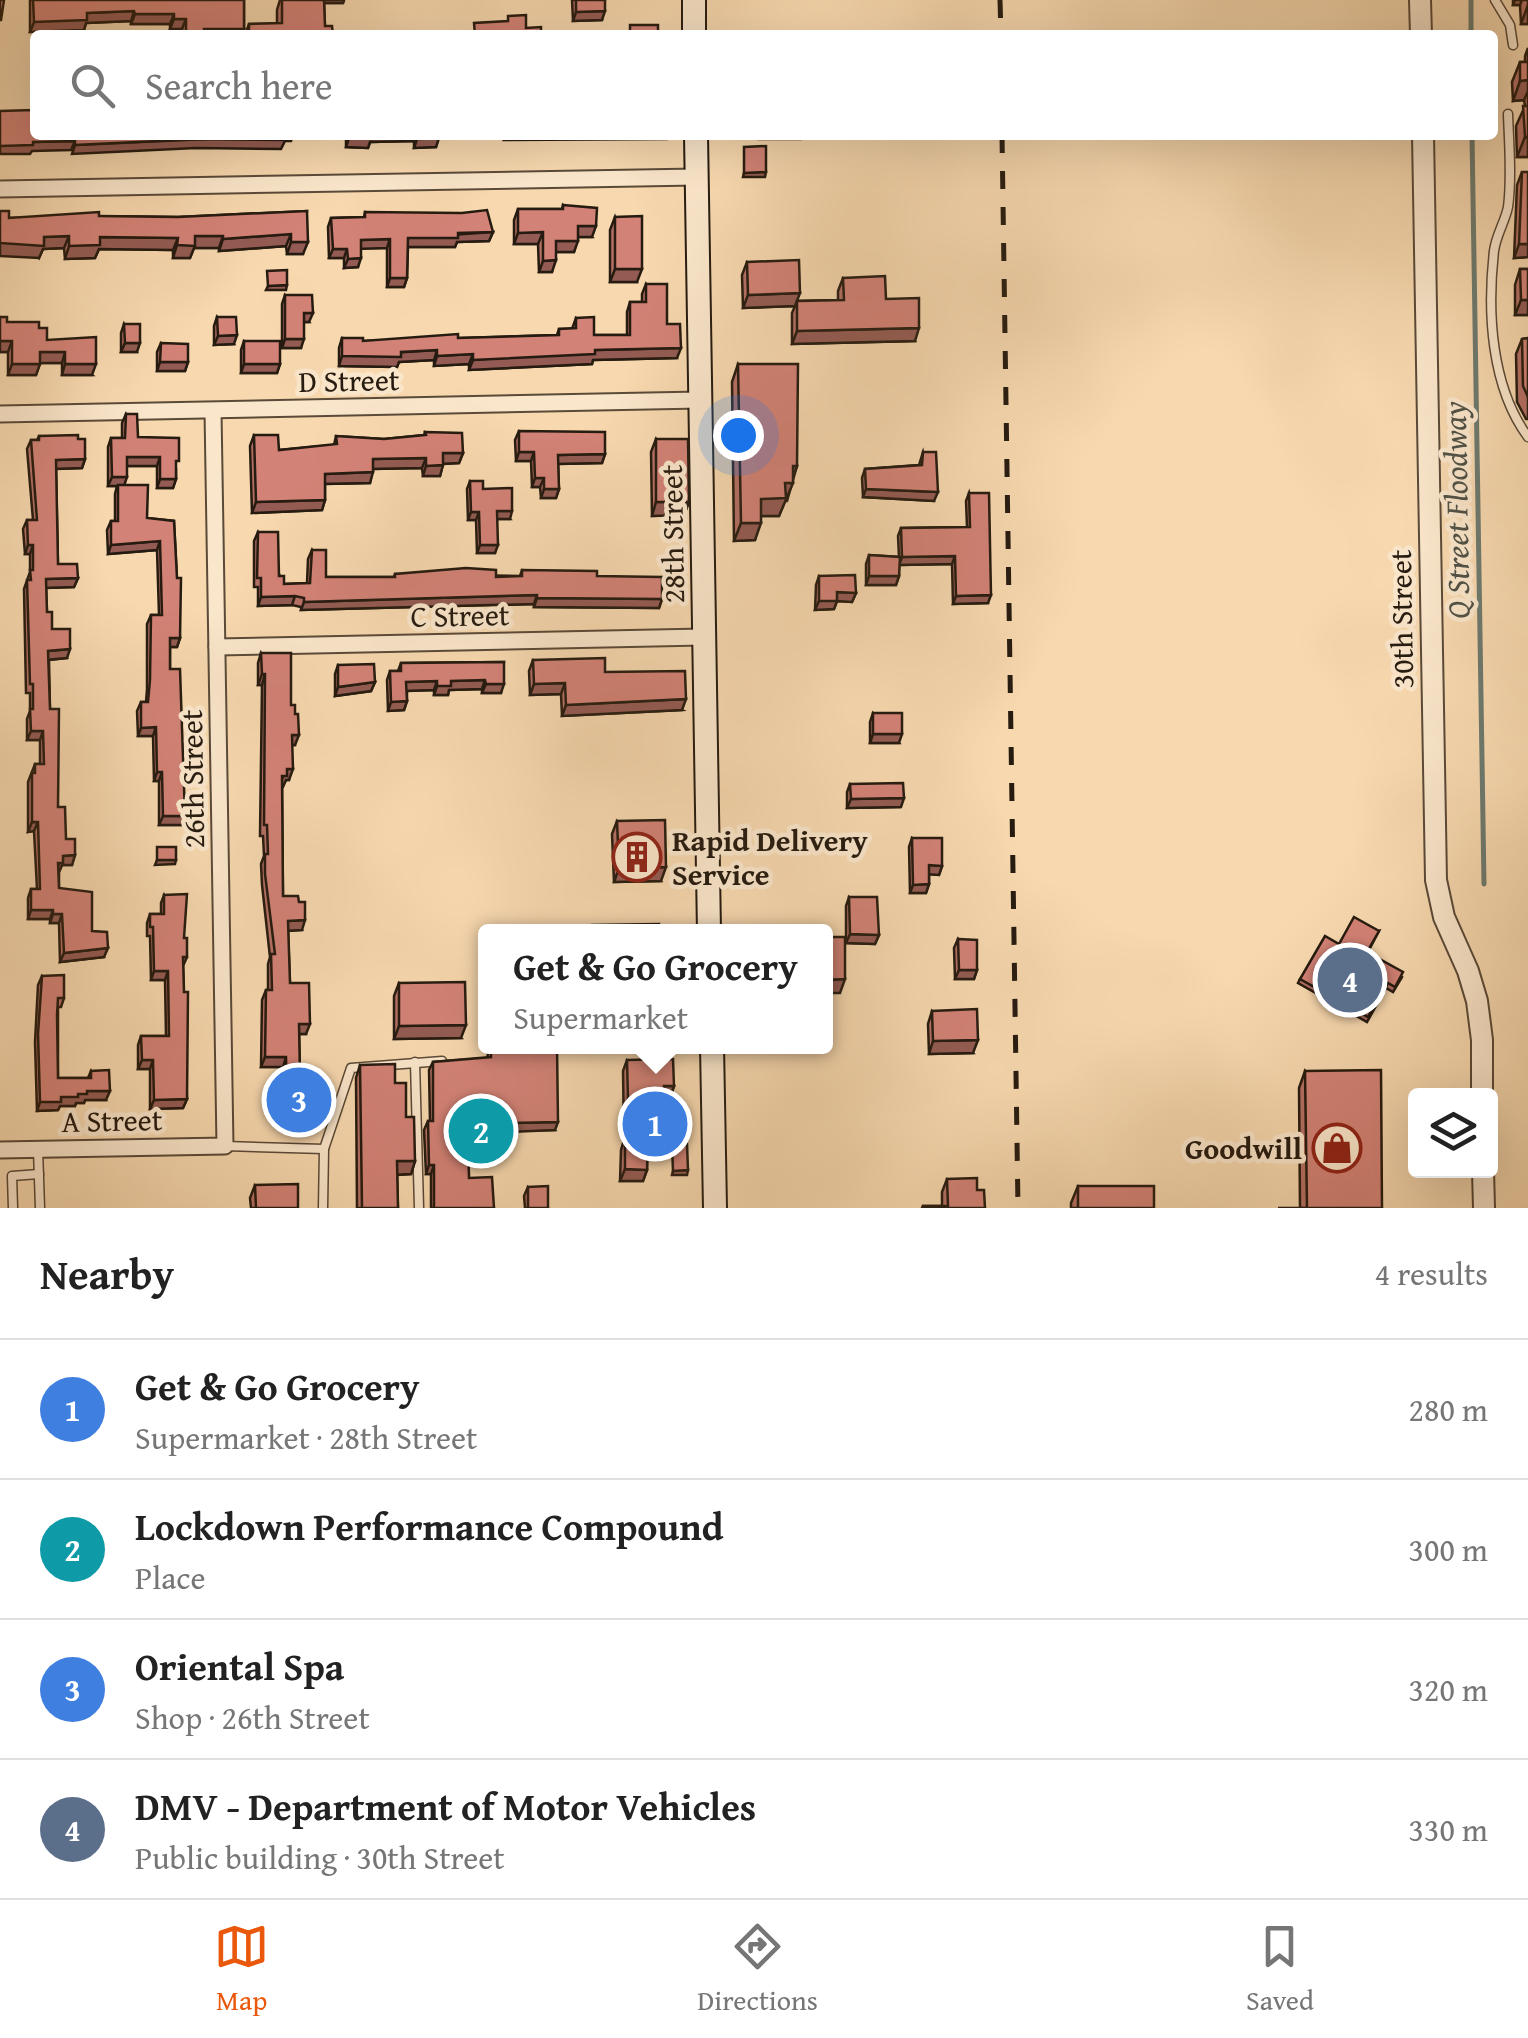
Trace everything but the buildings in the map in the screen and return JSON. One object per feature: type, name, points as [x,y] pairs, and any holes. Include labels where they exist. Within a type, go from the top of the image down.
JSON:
[{"type":"main road","points":[[694,0],[694,30]]},
{"type":"main road","name":"28th Street","points":[[696,140],[709,924]]},
{"type":"main road","points":[[712,1054],[715,1208]]},
{"type":"street","points":[[1420,0],[1421,30]]},
{"type":"street","name":"30th Street","points":[[1423,140],[1436,868],[1444,917],[1477,1002],[1482,1088]]},
{"type":"street","points":[[0,189],[696,177]]},
{"type":"street","name":"D Street","points":[[0,414],[700,400]]},
{"type":"street","name":"26th Street","points":[[213,411],[226,1146]]},
{"type":"street","name":"C Street","points":[[217,648],[703,637]]},
{"type":"street","name":"A Street","points":[[0,1150],[226,1146]]},
{"type":"street","points":[[1483,1178],[1484,1208]]},
{"type":"lane","points":[[1495,0],[1510,26],[1513,45]]},
{"type":"lane","points":[[1508,114],[1509,196],[1494,254],[1493,305],[1498,370],[1506,400],[1528,437]]},
{"type":"lane","points":[[323,1208],[324,1149],[351,1068],[459,1061]]},
{"type":"lane","points":[[415,1062],[420,1208]]},
{"type":"lane","points":[[226,1146],[324,1149]]},
{"type":"lane","points":[[38,1149],[40,1208]]},
{"type":"lane","points":[[12,1208],[12,1176],[38,1174]]},
{"type":"waterway","name":"Q Street Floodway","points":[[1471,0],[1471,30]]},
{"type":"waterway","name":"Q Street Floodway","points":[[1472,140],[1484,884]]},
{"type":"railway","points":[[1000,0],[1001,30]]},
{"type":"railway","points":[[1002,140],[1018,1208]]},
{"type":"place","name":"Rapid Delivery Service","points":[[637,857]]},
{"type":"place","name":"DMV - Department of Motor Vehicles","points":[[1350,980]]},
{"type":"place","name":"Oriental Spa","points":[[299,1100]]},
{"type":"place","name":"Get & Go Grocery","points":[[655,1124]]},
{"type":"place","name":"Lockdown Performance Compound","points":[[481,1131]]},
{"type":"place","name":"Goodwill","points":[[1337,1148]]}]
